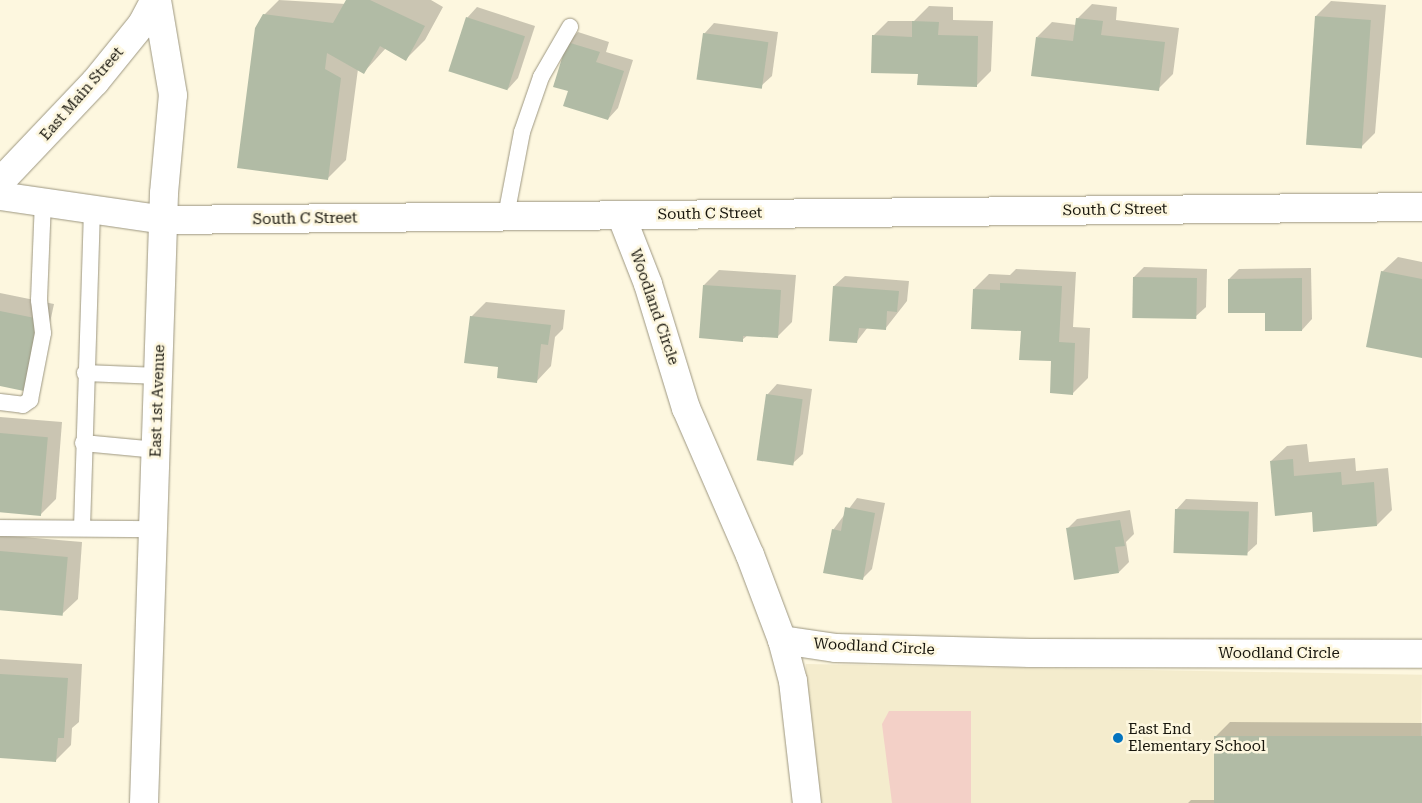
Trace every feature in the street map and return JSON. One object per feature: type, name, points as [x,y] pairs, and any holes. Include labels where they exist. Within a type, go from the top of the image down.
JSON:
[{"type":"street","name":"East Main Street","points":[[0,182],[95,82],[142,24],[156,0]]},
{"type":"street","name":"East 1st Avenue","points":[[144,803],[164,220],[173,95],[156,0]]},
{"type":"street","name":"South C Street","points":[[0,196],[164,220],[1422,207]]},
{"type":"street","name":"Woodland Circle","points":[[620,215],[648,284],[686,408],[750,555],[782,640],[836,648],[1030,653],[1422,654]]},
{"type":"street","points":[[782,640],[793,681],[807,803]]},
{"type":"lane","points":[[506,216],[522,132],[541,77],[570,27]]},
{"type":"lane","points":[[0,402],[23,405],[30,400],[43,333],[39,300],[43,202]]},
{"type":"lane","points":[[82,528],[85,373],[92,210]]},
{"type":"lane","points":[[85,373],[159,376]]},
{"type":"lane","points":[[84,443],[157,450]]},
{"type":"lane","points":[[0,528],[154,528]]},
{"type":"shaded area","name":"East End Elementary School","points":[[806,664],[1422,675],[1420,803],[804,803]]},
{"type":"shaded area","points":[[889,711],[971,711],[971,803],[892,803],[882,724]]},
{"type":"building","points":[[346,0],[370,0],[425,26],[406,61],[380,46],[364,74],[327,53],[325,69],[341,78],[328,180],[237,168],[255,28],[263,14],[333,23]]},
{"type":"building","points":[[1315,16],[1371,20],[1362,149],[1306,145]]},
{"type":"building","points":[[466,17],[525,36],[507,90],[448,71]]},
{"type":"building","points":[[1076,18],[1103,21],[1101,35],[1165,42],[1159,91],[1031,76],[1036,37],[1073,41]]},
{"type":"building","points":[[912,21],[939,22],[938,35],[978,36],[977,87],[917,85],[918,74],[871,73],[872,35],[912,37]]},
{"type":"building","points":[[703,33],[768,42],[762,89],[696,80]]},
{"type":"building","points":[[567,42],[600,52],[596,62],[624,71],[608,120],[563,106],[568,91],[553,87]]},
{"type":"building","points":[[1381,271],[1422,279],[1422,358],[1366,347]]},
{"type":"building","points":[[1133,277],[1197,278],[1196,319],[1132,318]]},
{"type":"building","points":[[1302,278],[1302,331],[1265,331],[1265,313],[1228,313],[1228,279]]},
{"type":"building","points":[[1000,283],[1062,286],[1059,342],[1075,343],[1073,395],[1050,393],[1051,361],[1019,360],[1021,331],[971,329],[973,289],[1000,290]]},
{"type":"building","points":[[703,285],[781,290],[778,338],[743,336],[743,342],[699,338]]},
{"type":"building","points":[[833,286],[899,291],[897,312],[887,311],[886,330],[859,328],[857,343],[829,341]]},
{"type":"building","points":[[0,311],[40,319],[24,391],[0,386]]},
{"type":"building","points":[[470,316],[551,325],[548,345],[541,344],[537,383],[497,378],[498,367],[464,363]]},
{"type":"building","points":[[766,394],[803,399],[793,465],[757,460]]},
{"type":"building","points":[[0,433],[48,437],[41,516],[0,512]]},
{"type":"building","points":[[1293,459],[1294,476],[1341,472],[1342,485],[1374,482],[1377,526],[1313,532],[1312,512],[1275,516],[1270,461]]},
{"type":"building","points":[[845,507],[875,513],[863,580],[823,573],[832,529],[841,531]]},
{"type":"building","points":[[1175,509],[1249,512],[1247,556],[1173,553]]},
{"type":"building","points":[[1120,520],[1125,546],[1115,547],[1119,573],[1074,580],[1066,528]]},
{"type":"building","points":[[0,551],[68,557],[63,616],[0,610]]},
{"type":"building","points":[[0,674],[68,678],[64,738],[58,738],[56,762],[0,758]]},
{"type":"building","points":[[1214,736],[1422,736],[1422,803],[1214,803]]},
{"type":"place","name":"East End Elementary School","points":[[1118,738]]}]
